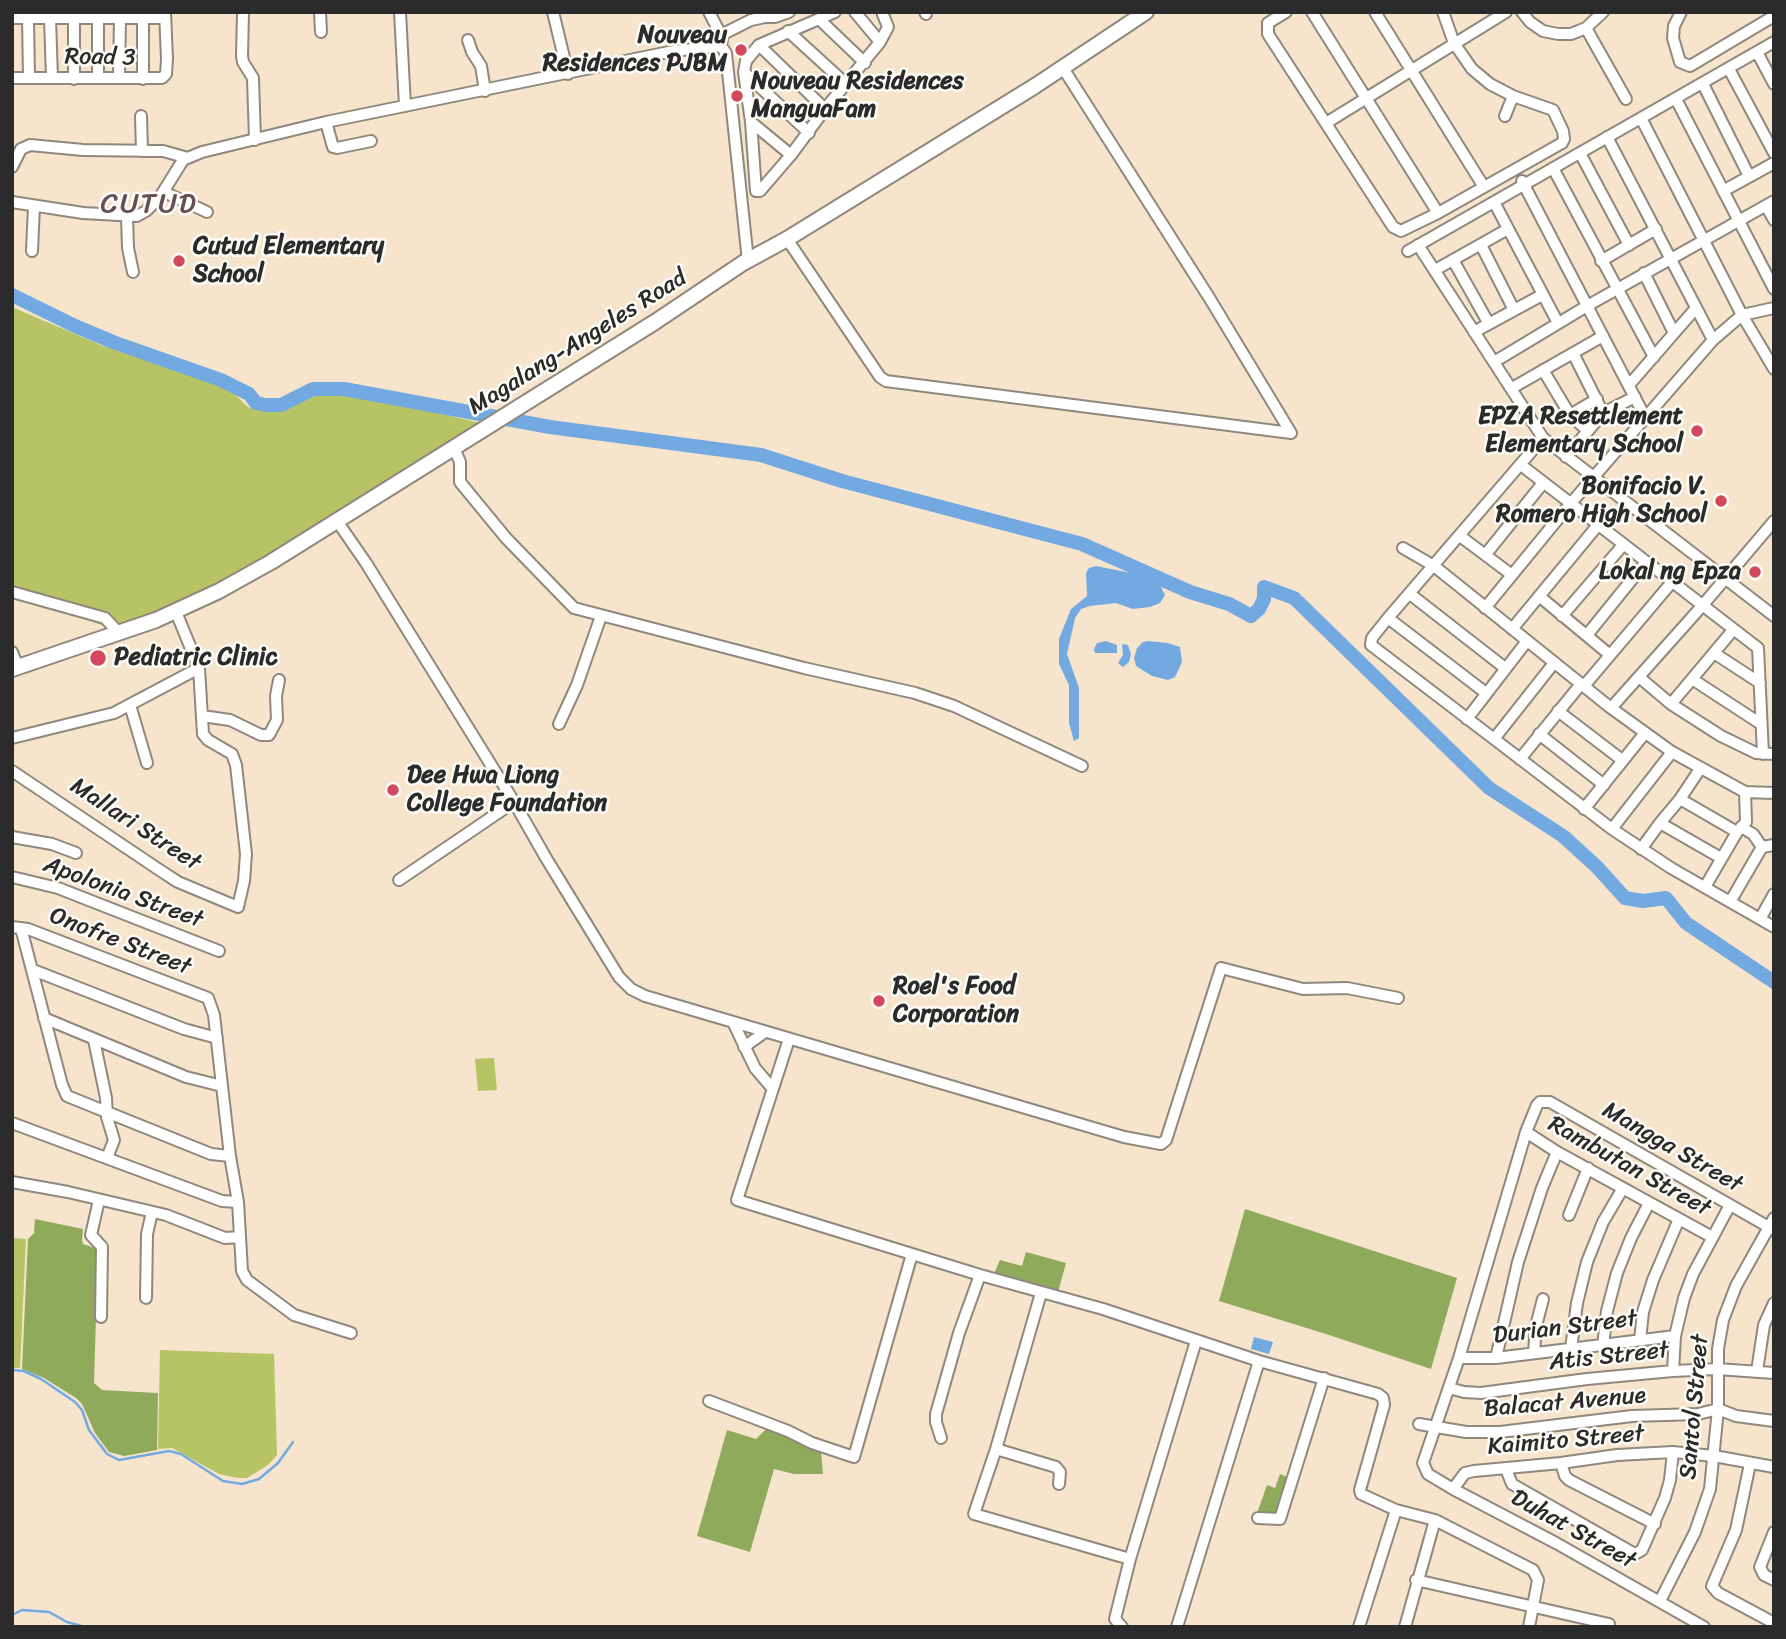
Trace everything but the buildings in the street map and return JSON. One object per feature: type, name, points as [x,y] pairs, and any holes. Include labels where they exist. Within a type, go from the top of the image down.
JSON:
[{"type":"main road","name":"Magalang-Angeles Road","points":[[15,668],[176,612],[271,562],[655,322],[746,262],[1063,68],[1146,12]]},
{"type":"street","points":[[243,12],[242,56],[253,78],[255,140]]},
{"type":"street","points":[[320,12],[321,32]]},
{"type":"street","points":[[400,12],[405,106]]},
{"type":"street","points":[[553,12],[568,74]]},
{"type":"street","points":[[709,12],[721,34],[717,48],[746,262]]},
{"type":"street","points":[[721,34],[762,14],[771,18],[789,12]]},
{"type":"street","points":[[835,12],[759,45],[746,61],[744,72],[756,191],[760,191],[791,155],[880,42],[888,27],[882,12]]},
{"type":"street","points":[[855,12],[880,42]]},
{"type":"street","points":[[1286,12],[1268,23],[1268,34],[1393,227],[1401,231],[1438,213],[1564,139],[1553,110],[1513,96],[1490,84],[1472,69],[1454,43],[1443,12]]},
{"type":"street","points":[[1312,12],[1438,213]]},
{"type":"street","points":[[1375,12],[1484,187]]},
{"type":"street","points":[[1326,123],[1506,12]]},
{"type":"street","points":[[1522,12],[1543,31],[1559,34],[1571,34],[1586,28],[1603,12]]},
{"type":"street","points":[[1682,13],[1674,26],[1672,38],[1680,62],[1690,66],[1774,16]]},
{"type":"street","points":[[74,15],[74,79]]},
{"type":"street","points":[[12,18],[74,15],[120,18],[165,15]]},
{"type":"street","name":"Road 3","points":[[12,78],[160,79],[166,74],[165,15]]},
{"type":"street","points":[[143,17],[143,79]]},
{"type":"street","points":[[28,18],[29,78]]},
{"type":"street","points":[[50,18],[52,78]]},
{"type":"street","points":[[98,18],[98,78]]},
{"type":"street","points":[[119,78],[120,18]]},
{"type":"street","points":[[819,19],[865,63]]},
{"type":"street","points":[[1586,28],[1626,99]]},
{"type":"street","points":[[788,31],[846,84]]},
{"type":"street","points":[[468,40],[471,52],[481,66],[485,91]]},
{"type":"street","points":[[1774,43],[1523,183],[1413,248],[1435,270],[1543,438],[1774,616]]},
{"type":"street","points":[[759,45],[825,109]]},
{"type":"street","points":[[12,202],[83,213],[127,217],[142,214],[164,192],[180,164],[188,158],[326,122],[674,51],[717,48]]},
{"type":"street","points":[[1757,52],[1774,84]]},
{"type":"street","points":[[787,239],[880,377],[886,381],[1291,433],[1210,299],[1063,68]]},
{"type":"street","points":[[1729,69],[1774,153]]},
{"type":"street","points":[[744,72],[809,133]]},
{"type":"street","points":[[1703,84],[1749,176]]},
{"type":"street","points":[[1505,116],[1513,96]]},
{"type":"street","points":[[1675,99],[1738,221],[1769,272],[1774,289]]},
{"type":"street","points":[[141,116],[142,151]]},
{"type":"street","points":[[1641,118],[1742,315],[1774,369]]},
{"type":"street","points":[[326,122],[333,147],[371,141]]},
{"type":"street","points":[[751,122],[791,155]]},
{"type":"street","points":[[1607,137],[1713,340]]},
{"type":"street","points":[[83,138],[83,150]]},
{"type":"street","points":[[12,167],[24,146],[172,153],[188,158]]},
{"type":"street","points":[[1580,153],[1629,245]]},
{"type":"street","points":[[1723,191],[1774,163]]},
{"type":"street","points":[[1553,168],[1654,357]]},
{"type":"street","points":[[1523,183],[1645,417]]},
{"type":"street","points":[[164,192],[207,212]]},
{"type":"street","points":[[1494,202],[1558,323]]},
{"type":"street","points":[[1494,362],[1616,289],[1770,203],[1774,220]]},
{"type":"street","points":[[32,251],[34,205]]},
{"type":"street","points":[[127,217],[128,248],[133,272]]},
{"type":"street","points":[[1435,270],[1508,229]]},
{"type":"street","points":[[1601,261],[1656,229]]},
{"type":"street","points":[[1481,245],[1514,310]]},
{"type":"street","points":[[1453,260],[1489,324]]},
{"type":"street","points":[[1644,273],[1674,333]]},
{"type":"street","points":[[1474,332],[1542,295]]},
{"type":"street","points":[[1629,385],[1696,308]]},
{"type":"street","points":[[1485,608],[1571,503],[1713,340],[1742,315],[1774,308]]},
{"type":"street","points":[[1512,388],[1603,337]]},
{"type":"street","points":[[1573,353],[1603,413]]},
{"type":"street","points":[[1543,370],[1570,415],[1588,431]]},
{"type":"street","points":[[1566,457],[1603,413],[1635,397]]},
{"type":"street","points":[[1570,415],[1597,399]]},
{"type":"street","points":[[1543,438],[1388,618],[1372,638],[1371,645],[1612,829],[1774,927]]},
{"type":"street","points":[[460,444],[460,482],[506,538],[572,607],[804,668],[915,693],[954,706],[1082,766]]},
{"type":"street","points":[[1521,466],[1758,648],[1761,724],[1768,754]]},
{"type":"street","points":[[1486,554],[1543,483]]},
{"type":"street","points":[[337,521],[366,563],[619,976],[645,996],[1124,1137],[1161,1144],[1166,1140],[1221,968],[1303,989],[1347,988],[1398,998]]},
{"type":"street","points":[[1611,708],[1774,521]]},
{"type":"street","points":[[1512,629],[1598,525]]},
{"type":"street","points":[[1460,536],[1512,575]]},
{"type":"street","points":[[1562,616],[1623,545]]},
{"type":"street","points":[[1403,548],[1434,566],[1611,708],[1672,752],[1745,792],[1774,793]]},
{"type":"street","points":[[1587,635],[1646,562]]},
{"type":"street","points":[[1520,759],[1558,711],[1672,582]]},
{"type":"street","points":[[12,592],[105,618],[119,633]]},
{"type":"street","points":[[1410,594],[1505,668]]},
{"type":"street","points":[[1539,596],[1610,655]]},
{"type":"street","points":[[176,612],[199,668],[202,716],[230,720],[261,735],[269,736],[277,720],[276,696],[279,680]]},
{"type":"street","points":[[559,724],[577,685],[601,616]]},
{"type":"street","points":[[1388,618],[1486,693]]},
{"type":"street","points":[[1671,704],[1733,629]]},
{"type":"street","points":[[1467,719],[1527,641]]},
{"type":"street","points":[[12,652],[15,668]]},
{"type":"street","points":[[1714,653],[1760,683]]},
{"type":"street","points":[[1494,740],[1554,663]]},
{"type":"street","points":[[12,738],[111,714],[199,668]]},
{"type":"street","points":[[1639,677],[1671,704],[1721,736],[1768,754]]},
{"type":"street","points":[[1692,679],[1761,724]]},
{"type":"street","points":[[130,705],[147,763]]},
{"type":"street","points":[[1558,711],[1622,760]]},
{"type":"street","name":"Mallari Street","points":[[12,771],[161,872],[238,907],[246,854],[236,765],[232,754],[204,737],[202,716]]},
{"type":"street","points":[[1584,809],[1645,733]]},
{"type":"street","points":[[1539,734],[1604,785]]},
{"type":"street","points":[[1612,829],[1672,752]]},
{"type":"street","points":[[1642,849],[1699,769]]},
{"type":"street","points":[[1705,887],[1739,829],[1747,821],[1745,792]]},
{"type":"street","points":[[1680,799],[1753,834],[1762,847]]},
{"type":"street","points":[[399,880],[514,802]]},
{"type":"street","points":[[1660,822],[1721,858]]},
{"type":"street","points":[[12,837],[34,839],[76,853]]},
{"type":"street","points":[[1762,847],[1774,845]]},
{"type":"street","points":[[1730,902],[1762,847]]},
{"type":"street","name":"Apolonia Street","points":[[12,877],[58,888],[219,951]]},
{"type":"street","points":[[1760,919],[1774,894]]},
{"type":"street","points":[[17,927],[33,970],[62,1085],[68,1096],[211,1154],[230,1156]]},
{"type":"street","name":"Onofre Street","points":[[17,927],[204,995],[211,1002],[217,1038]]},
{"type":"street","points":[[33,970],[217,1038],[238,1202],[242,1271],[247,1280],[294,1315],[351,1333]]},
{"type":"street","points":[[44,1018],[187,1077],[222,1086]]},
{"type":"street","points":[[733,1022],[755,1068],[772,1088]]},
{"type":"street","points":[[744,1047],[765,1032]]},
{"type":"street","points":[[789,1039],[737,1200],[1378,1394],[1383,1398],[1384,1405],[1360,1490],[1365,1497],[1396,1510],[1435,1520],[1534,1570],[1538,1580],[1529,1627]]},
{"type":"street","points":[[94,1040],[107,1117],[114,1140],[107,1158]]},
{"type":"street","name":"Mangga Street","points":[[1526,1132],[1537,1105],[1540,1102],[1550,1102],[1730,1205],[1772,1225]]},
{"type":"street","points":[[12,1123],[222,1201],[238,1202]]},
{"type":"street","points":[[1436,1428],[1526,1132]]},
{"type":"street","name":"Rambutan Street","points":[[1526,1132],[1712,1237]]},
{"type":"street","points":[[1496,1358],[1518,1262],[1542,1188],[1558,1152]]},
{"type":"street","points":[[1569,1215],[1588,1168]]},
{"type":"street","points":[[12,1182],[152,1212],[225,1238],[240,1237]]},
{"type":"street","points":[[1570,1349],[1587,1262],[1603,1222],[1623,1188]]},
{"type":"street","points":[[99,1200],[91,1231],[92,1238],[101,1243],[102,1247],[101,1317]]},
{"type":"street","points":[[1603,1346],[1607,1311],[1617,1273],[1649,1203]]},
{"type":"street","points":[[1673,1371],[1675,1336],[1684,1298],[1730,1205]]},
{"type":"street","points":[[146,1298],[147,1234],[152,1212]]},
{"type":"street","points":[[1640,1340],[1643,1312],[1653,1280],[1679,1219]]},
{"type":"street","name":"Santol Street","points":[[1660,1601],[1702,1513],[1710,1489],[1718,1409],[1717,1369],[1723,1321],[1736,1286],[1772,1225]]},
{"type":"street","points":[[709,1401],[854,1457],[912,1254]]},
{"type":"street","points":[[941,1438],[936,1414],[959,1333],[980,1275]]},
{"type":"street","points":[[1041,1293],[996,1449],[974,1514],[1130,1559]]},
{"type":"street","points":[[1534,1353],[1536,1326],[1543,1299]]},
{"type":"street","points":[[1757,1371],[1764,1325],[1774,1303]]},
{"type":"street","name":"Durian Street","points":[[1459,1358],[1496,1358],[1675,1336]]},
{"type":"street","points":[[1122,1627],[1115,1619],[1130,1559],[1196,1341]]},
{"type":"street","points":[[1177,1627],[1259,1360]]},
{"type":"street","name":"Atis Street","points":[[1449,1388],[1481,1393],[1673,1371],[1717,1369],[1774,1373]]},
{"type":"street","points":[[1258,1518],[1280,1520],[1324,1378]]},
{"type":"street","points":[[1718,1409],[1737,1416],[1774,1421]]},
{"type":"street","name":"Balacat Avenue","points":[[1419,1424],[1466,1432],[1500,1432],[1632,1416],[1698,1414],[1718,1409]]},
{"type":"street","name":"Balacat Avenue","points":[[1698,1414],[1717,1422]]},
{"type":"street","points":[[1717,1422],[1737,1416]]},
{"type":"street","name":"Duhat Street","points":[[1436,1428],[1423,1463],[1428,1474],[1704,1627]]},
{"type":"street","points":[[996,1449],[1056,1467],[1060,1472],[1059,1484]]},
{"type":"street","points":[[1506,1469],[1513,1484],[1635,1554],[1642,1550],[1655,1524],[1670,1480],[1673,1452]]},
{"type":"street","name":"Kaimito Street","points":[[1453,1489],[1465,1473],[1561,1464],[1617,1455],[1673,1452],[1774,1467]]},
{"type":"street","points":[[1561,1464],[1569,1480],[1655,1524]]},
{"type":"street","points":[[1750,1464],[1736,1530],[1712,1586],[1718,1593],[1774,1623]]},
{"type":"street","points":[[1359,1627],[1396,1510]]},
{"type":"street","points":[[1405,1627],[1435,1520]]},
{"type":"street","points":[[1774,1532],[1760,1567],[1764,1575],[1774,1580]]},
{"type":"street","points":[[1416,1580],[1609,1624]]},
{"type":"green space","points":[[12,307],[103,346],[213,381],[227,387],[248,407],[257,410],[269,412],[322,393],[339,392],[485,424],[254,569],[118,631],[12,593]]},
{"type":"green space","points":[[494,1058],[497,1090],[478,1091],[475,1059]]},
{"type":"green space","points":[[1245,1209],[1457,1278],[1431,1369],[1219,1301]]},
{"type":"green space","points":[[35,1219],[83,1229],[83,1244],[98,1249],[94,1383],[102,1390],[158,1393],[157,1450],[124,1456],[109,1452],[76,1398],[44,1378],[22,1369],[28,1239],[34,1233]]},
{"type":"green space","points":[[12,1238],[26,1239],[20,1368],[12,1368]]},
{"type":"green space","points":[[1026,1252],[1066,1263],[1057,1296],[993,1276],[1000,1260],[1022,1266]]},
{"type":"green space","points":[[160,1350],[274,1354],[277,1455],[268,1465],[247,1478],[237,1478],[219,1474],[172,1448],[158,1449]]},
{"type":"green space","points":[[766,1429],[821,1451],[823,1474],[794,1474],[774,1469],[750,1552],[697,1536],[727,1430],[756,1439]]},
{"type":"green space","points":[[1280,1474],[1290,1478],[1275,1520],[1257,1513],[1267,1485],[1275,1488]]},
{"type":"water","points":[[1096,566],[1136,574],[1161,587],[1165,595],[1160,603],[1150,607],[1133,609],[1116,603],[1090,606],[1081,609],[1075,618],[1067,654],[1079,688],[1079,738],[1074,741],[1069,723],[1069,685],[1059,664],[1059,639],[1071,609],[1087,596],[1086,573],[1089,568]]},
{"type":"water","points":[[1106,641],[1117,645],[1117,653],[1095,653],[1097,643]]},
{"type":"water","points":[[1148,641],[1180,647],[1182,662],[1175,677],[1168,680],[1152,676],[1136,666],[1134,658],[1137,648]]},
{"type":"water","points":[[1122,644],[1128,645],[1131,654],[1129,662],[1123,667],[1118,663],[1123,655]]},
{"type":"water","points":[[1254,1337],[1273,1342],[1269,1354],[1251,1349]]},
{"type":"waterway","points":[[12,295],[113,342],[221,380],[249,394],[256,403],[281,405],[313,389],[344,389],[550,427],[761,455],[842,481],[1082,544],[1190,592],[1229,604],[1251,616],[1259,609],[1264,599],[1264,587],[1294,598],[1489,788],[1563,836],[1597,867],[1625,898],[1643,901],[1666,898],[1686,923],[1774,982]]},
{"type":"waterway","points":[[12,1370],[24,1371],[41,1379],[75,1402],[82,1410],[89,1430],[107,1454],[119,1460],[169,1451],[181,1454],[223,1481],[242,1484],[259,1479],[278,1463],[293,1442]]},
{"type":"waterway","points":[[12,1615],[22,1610],[49,1612],[67,1622],[85,1627]]},
{"type":"place","name":"Nouveau Residences PJBM","points":[[741,50]]},
{"type":"place","name":"Nouveau Residences ManguaFam","points":[[737,96]]},
{"type":"place","name":"Cutud Elementary School","points":[[179,261]]},
{"type":"place","name":"EPZA Resettlement Elementary School","points":[[1697,431]]},
{"type":"place","name":"Bonifacio V. Romero High School","points":[[1721,501]]},
{"type":"place","name":"Lokal ng Epza","points":[[1755,572]]},
{"type":"place","name":"Pediatric Clinic","points":[[98,658]]},
{"type":"place","name":"Dee Hwa Liong College Foundation","points":[[393,790]]},
{"type":"place","name":"Roel's Food Corporation","points":[[879,1001]]},
{"type":"district","name":"CUTUD","points":[[149,205]]}]
